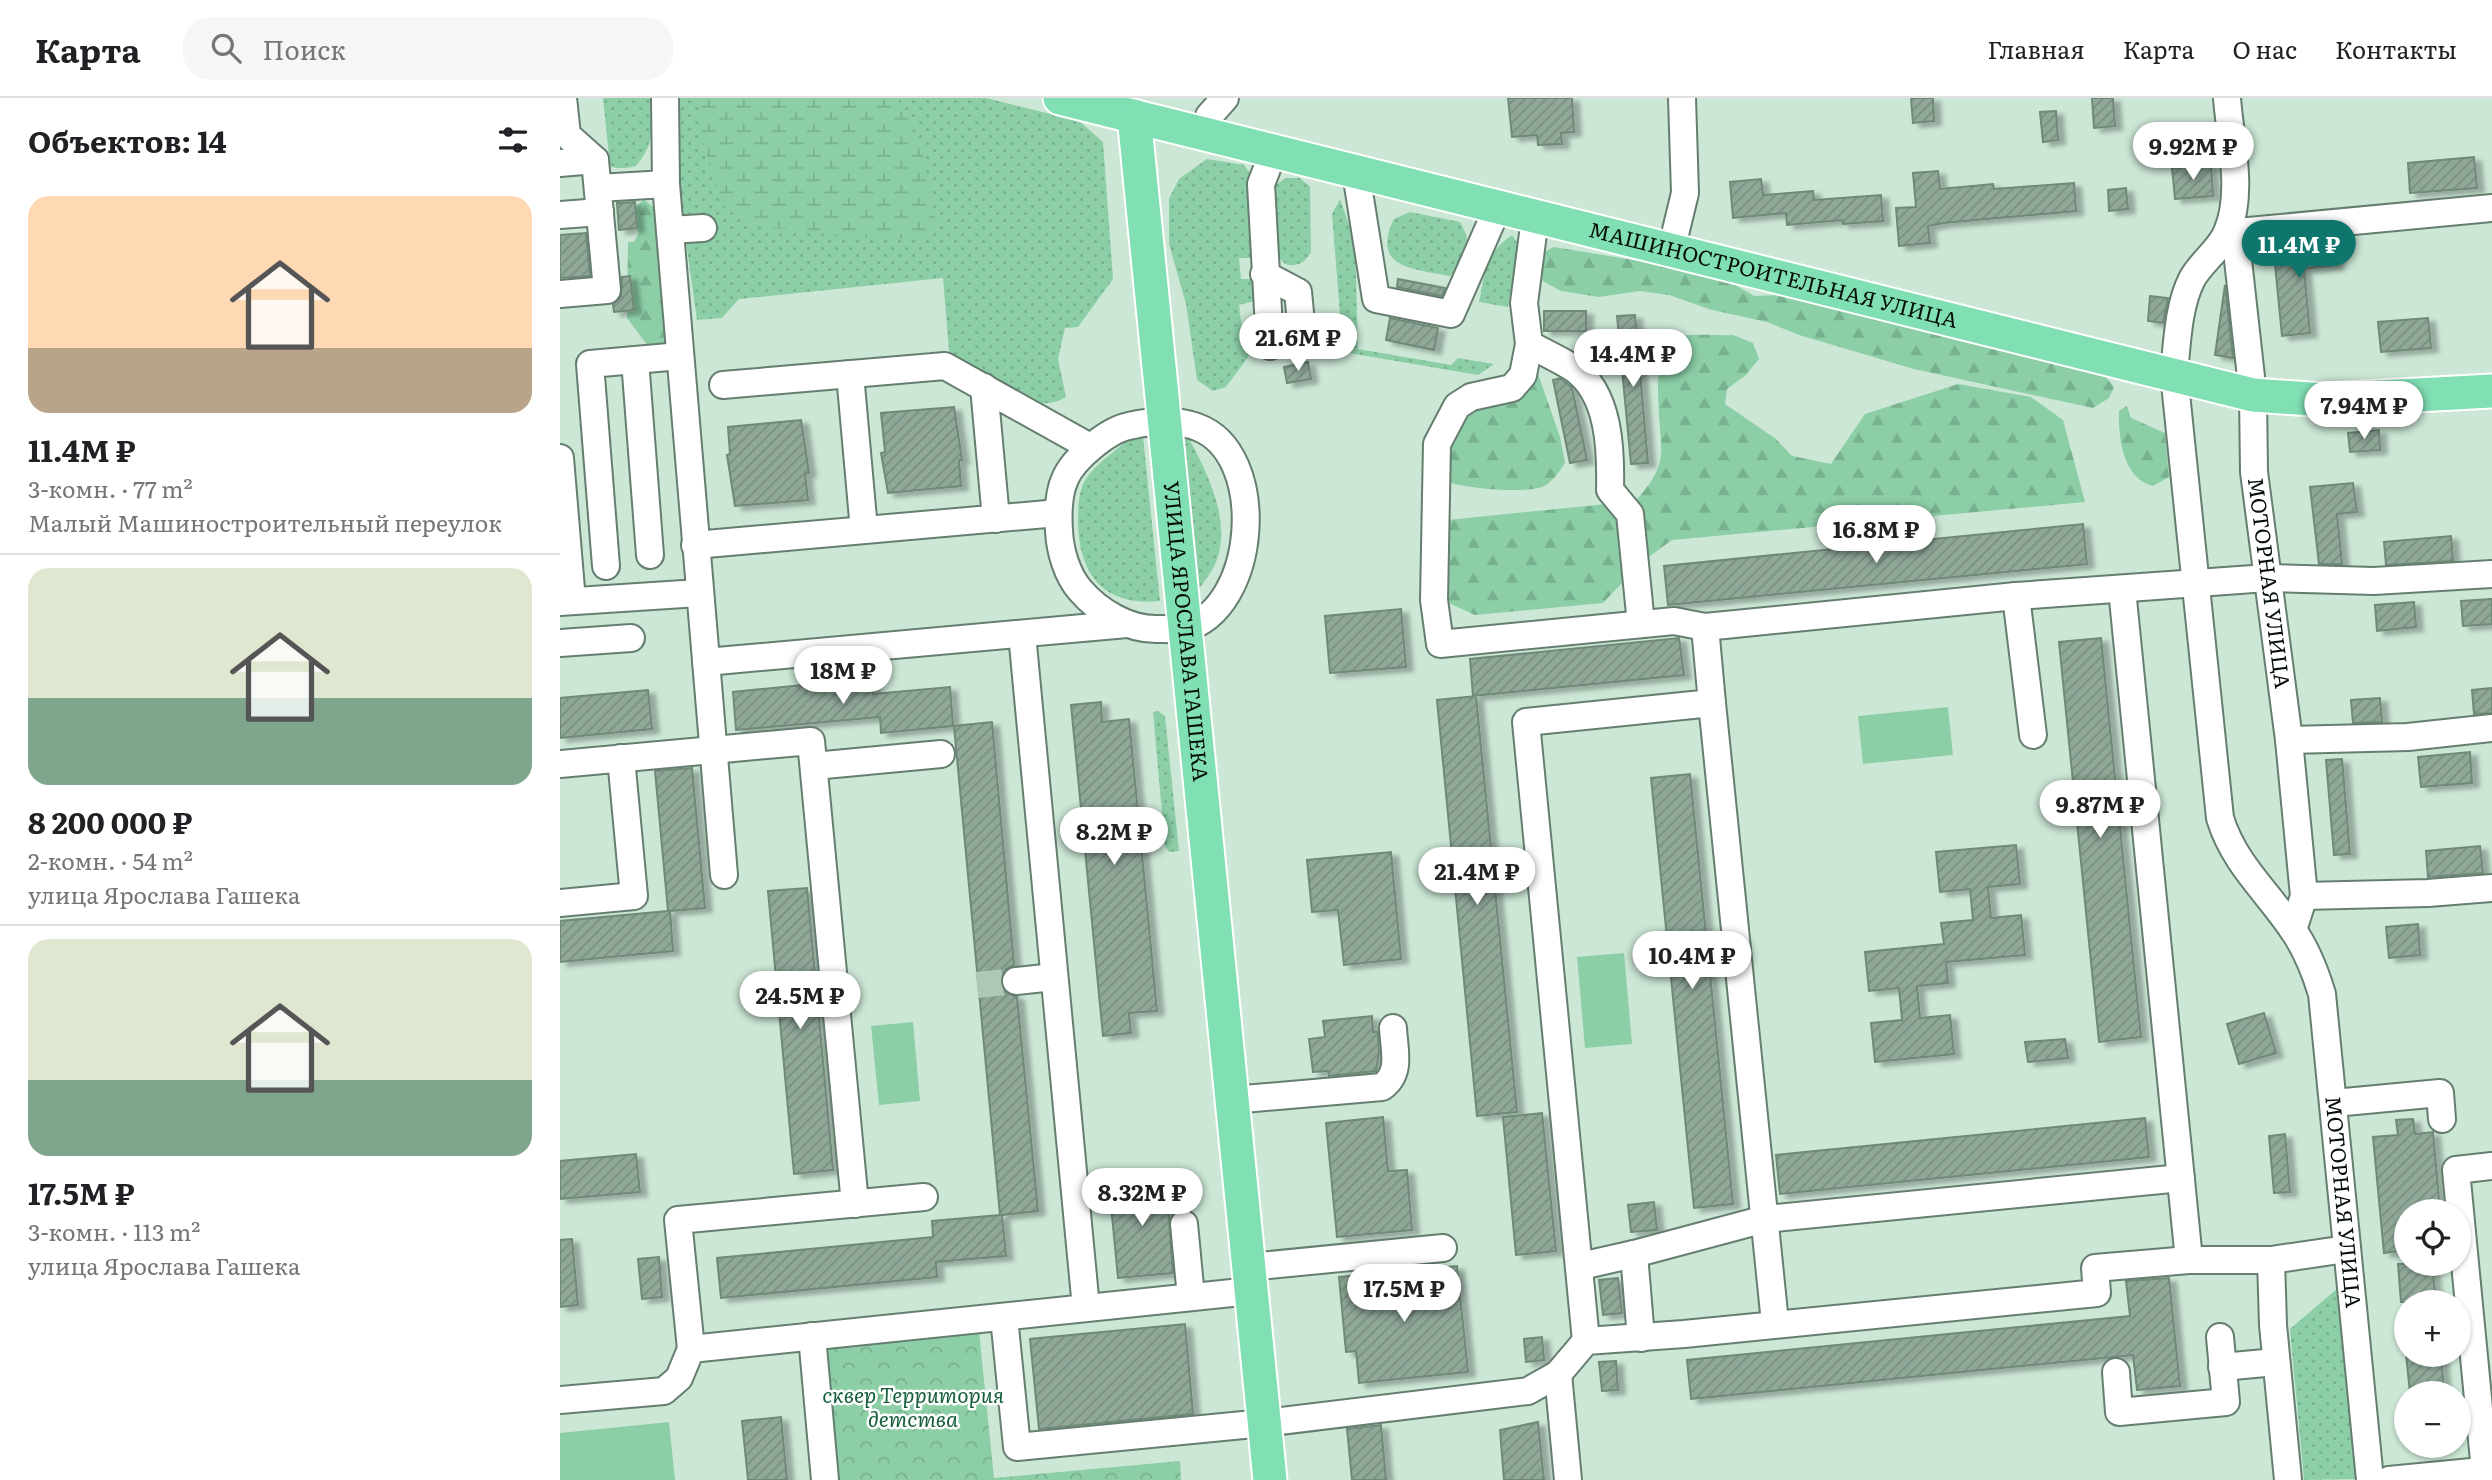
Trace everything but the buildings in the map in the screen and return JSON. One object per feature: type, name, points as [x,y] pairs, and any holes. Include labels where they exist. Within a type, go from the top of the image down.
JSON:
[{"type":"main road","name":"МАШИНОСТРОИТЕЛЬНАЯ УЛИЦА","points":[[1060,98],[1133,107],[1205,135],[1273,153],[2253,395],[2324,400],[2492,391]]},
{"type":"main road","name":"УЛИЦА ЯРОСЛАВА ГАШЕКА","points":[[1133,107],[1270,1480]]},
{"type":"street","points":[[560,294],[607,290],[595,160],[567,135],[564,98]]},
{"type":"street","points":[[665,98],[666,184],[724,875]]},
{"type":"street","points":[[1205,135],[1209,117],[1225,98]]},
{"type":"street","points":[[1671,251],[1685,193],[1682,98]]},
{"type":"street","name":"МОТОРНАЯ УЛИЦА","points":[[2227,98],[2234,196],[2231,233],[2253,395],[2254,472],[2290,740],[2304,896],[2293,930]]},
{"type":"street","points":[[1270,346],[1261,184],[1273,153]]},
{"type":"street","points":[[560,163],[595,160]]},
{"type":"street","points":[[1356,173],[1376,299],[1451,314],[1497,209]]},
{"type":"street","points":[[560,215],[599,200],[666,184]]},
{"type":"street","points":[[2231,233],[2492,208]]},
{"type":"street","points":[[1535,218],[1524,303],[1529,344],[1523,374],[1512,388],[1471,397],[1457,406],[1437,444],[1434,600],[1440,644],[1674,621],[1705,627],[2016,596],[2267,578],[2374,580],[2492,574]]},
{"type":"street","points":[[670,230],[703,228]]},
{"type":"street","name":"МОТОРНАЯ УЛИЦА","points":[[2231,233],[2192,279],[2179,329],[2174,374],[2220,818],[2228,845],[2293,930],[2313,965],[2322,994],[2370,1480]]},
{"type":"street","points":[[1529,344],[1575,369],[1595,394],[1611,458],[1610,491],[1630,514],[1641,624]]},
{"type":"street","points":[[606,566],[590,364],[680,356]]},
{"type":"street","points":[[635,360],[650,555]]},
{"type":"street","points":[[723,385],[945,366],[1090,447]]},
{"type":"street","points":[[850,374],[864,530]]},
{"type":"street","points":[[984,387],[996,519]]},
{"type":"street","points":[[1166,420],[1199,427],[1228,452],[1245,496],[1246,545],[1231,585],[1216,607],[1184,628],[1141,629],[1101,608],[1078,589],[1060,550],[1058,513],[1065,478],[1090,447],[1126,426],[1166,420]]},
{"type":"street","points":[[560,458],[566,601],[699,593]]},
{"type":"street","points":[[695,545],[1058,513]]},
{"type":"street","points":[[2122,589],[2189,1260]]},
{"type":"street","points":[[2016,596],[2032,735]]},
{"type":"street","points":[[706,662],[1127,624]]},
{"type":"street","points":[[1705,627],[1775,1323]]},
{"type":"street","points":[[1021,634],[1086,1308]]},
{"type":"street","points":[[560,643],[631,638]]},
{"type":"street","points":[[1004,1317],[1017,1447],[1264,1423],[1528,1391],[1558,1374],[1586,1341],[1581,1266],[1526,722],[1712,703]]},
{"type":"street","points":[[2290,740],[2407,737],[2492,728]]},
{"type":"street","points":[[560,764],[811,741],[855,1204]]},
{"type":"street","points":[[814,766],[941,754]]},
{"type":"street","points":[[560,903],[634,897],[621,758]]},
{"type":"street","points":[[2304,896],[2428,894],[2492,888]]},
{"type":"street","points":[[1016,981],[1054,977]]},
{"type":"street","points":[[1232,1100],[1382,1087],[1391,1080],[1396,1071],[1392,1028]]},
{"type":"street","points":[[2334,1102],[2440,1093],[2442,1118]]},
{"type":"street","points":[[2389,1480],[2489,1471],[2485,1388],[2456,1170],[2492,1166]]},
{"type":"street","points":[[1581,1266],[1765,1219],[2180,1178]]},
{"type":"street","points":[[560,1400],[664,1391],[679,1378],[691,1349],[678,1220],[924,1198]]},
{"type":"street","points":[[1184,1224],[1191,1297]]},
{"type":"street","points":[[691,1349],[1191,1297],[1250,1279],[1443,1248]]},
{"type":"street","points":[[1586,1341],[2097,1293],[2095,1268],[2189,1260],[2272,1260],[2346,1249]]},
{"type":"street","points":[[1633,1254],[1640,1338]]},
{"type":"street","points":[[2272,1260],[2276,1362],[2288,1480]]},
{"type":"street","points":[[812,1336],[825,1480]]},
{"type":"street","points":[[2116,1373],[2119,1412],[2226,1402],[2220,1337]]},
{"type":"street","points":[[2222,1367],[2276,1362]]},
{"type":"street","points":[[1558,1374],[1567,1480]]},
{"type":"green space","points":[[603,98],[650,98],[650,142],[636,166],[615,168],[597,157],[609,156]]},
{"type":"green space","points":[[671,98],[986,98],[1079,121],[1103,142],[1113,279],[1078,327],[1065,328],[1058,359],[1066,397],[1052,402],[1022,400],[950,362],[943,278],[739,299],[722,318],[697,320],[676,171]]},
{"type":"green space","points":[[698,98],[897,98],[920,139],[937,228],[925,237],[889,240],[761,227],[724,206],[702,140]]},
{"type":"green space","points":[[1207,159],[1244,165],[1251,175],[1253,258],[1239,258],[1241,279],[1254,279],[1254,301],[1239,305],[1244,344],[1249,356],[1226,387],[1213,391],[1197,380],[1186,304],[1169,244],[1169,199],[1179,179]]},
{"type":"green space","points":[[1286,178],[1300,178],[1310,187],[1311,252],[1304,261],[1294,265],[1285,263],[1279,257],[1275,246],[1274,186]]},
{"type":"green space","points":[[1340,199],[1355,242],[1358,349],[1451,365],[1458,358],[1494,364],[1478,375],[1343,352],[1332,214]]},
{"type":"green space","points":[[644,200],[656,209],[672,337],[666,345],[648,346],[627,318],[628,242],[634,242],[639,232],[633,222],[635,207]]},
{"type":"green space","points":[[1410,212],[1460,222],[1467,237],[1467,251],[1462,264],[1450,276],[1410,268],[1392,257],[1388,248],[1388,235],[1394,219]]},
{"type":"green space","points":[[1512,235],[1518,244],[1508,307],[1479,302],[1491,257]]},
{"type":"green space","points":[[1554,247],[1664,265],[1732,283],[1754,296],[1783,295],[2104,375],[2114,387],[2109,398],[2093,408],[1914,369],[1799,335],[1767,322],[1712,310],[1669,295],[1640,291],[1599,297],[1561,291],[1543,281],[1538,263],[1544,252]]},
{"type":"green space","points":[[1733,335],[1753,343],[1759,359],[1746,375],[1727,389],[1725,404],[1776,439],[1792,456],[1831,464],[1865,414],[1958,384],[2031,397],[2063,420],[2085,502],[1672,540],[1643,561],[1603,603],[1475,615],[1442,600],[1448,520],[1636,501],[1652,479],[1660,461],[1659,373],[1662,357],[1669,345],[1684,336]]},
{"type":"green space","points":[[1536,368],[1560,437],[1565,463],[1555,476],[1542,487],[1521,490],[1478,488],[1444,481],[1451,426],[1482,403],[1509,403],[1523,392]]},
{"type":"green space","points":[[2127,406],[2131,418],[2165,433],[2169,477],[2153,486],[2135,475],[2124,456],[2119,411]]},
{"type":"green space","points":[[1182,436],[1189,439],[1203,466],[1215,497],[1221,529],[1221,544],[1216,563],[1197,592]]},
{"type":"green space","points":[[1143,437],[1160,601],[1123,598],[1109,592],[1097,582],[1089,570],[1079,538],[1079,500],[1087,478],[1096,466],[1122,445]]},
{"type":"green space","points":[[1948,707],[1953,755],[1863,764],[1858,716]]},
{"type":"green space","points":[[1158,711],[1165,716],[1179,851],[1169,852],[1165,846],[1153,712]]},
{"type":"green space","points":[[1624,953],[1632,1044],[1585,1048],[1577,957]]},
{"type":"green space","points":[[913,1022],[920,1101],[879,1105],[871,1026]]},
{"type":"green space","points":[[2339,1287],[2358,1479],[2304,1480],[2290,1329]]},
{"type":"green space","name":"сквер Территория детства","points":[[979,1331],[994,1478],[1180,1461],[1181,1480],[833,1480],[820,1346]]},
{"type":"green space","points":[[669,1422],[675,1480],[560,1480],[560,1433]]},
{"type":"tunnel","points":[[977,985],[1016,981]]}]
